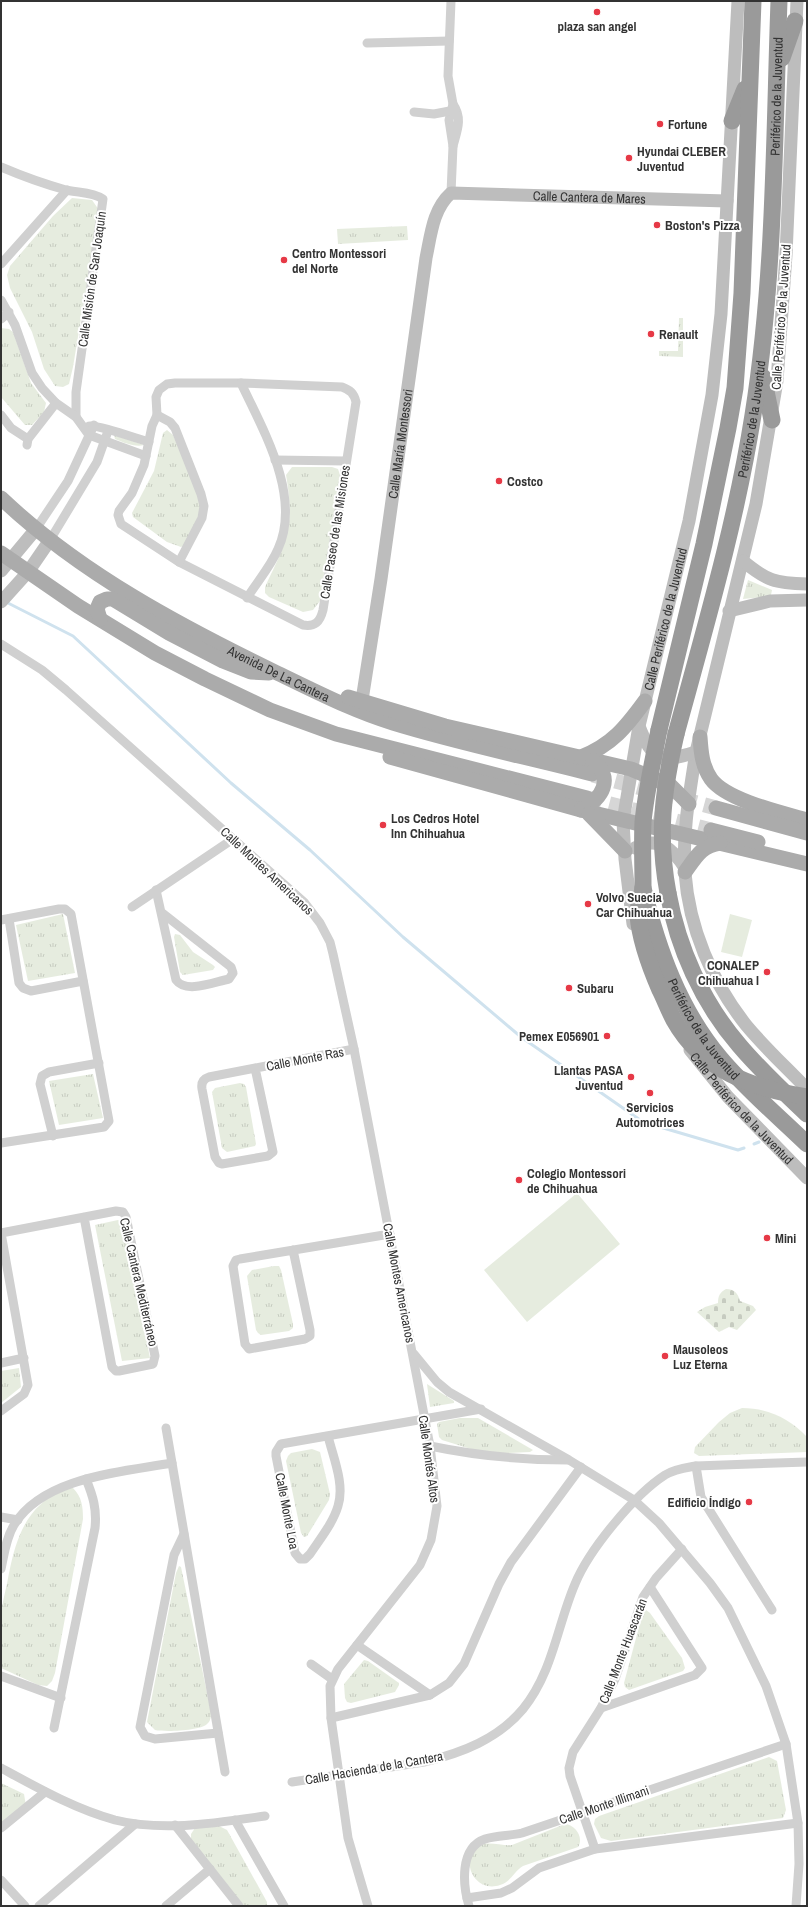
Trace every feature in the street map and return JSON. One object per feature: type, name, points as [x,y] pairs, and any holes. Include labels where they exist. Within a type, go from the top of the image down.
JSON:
[{"type":"highway","name":"Periférico de la Juventud","points":[[753,1],[742,293],[735,388],[704,544],[659,730],[648,783],[643,823],[643,888],[659,949],[670,976],[700,1030],[743,1084],[807,1144]]},
{"type":"highway","name":"Periférico de la Juventud","points":[[779,1],[769,272],[761,363],[754,414],[734,516],[676,734],[663,802],[661,835],[663,866],[672,914],[688,962],[716,1014],[738,1044],[764,1073],[807,1114]]},
{"type":"highway","points":[[776,73],[795,21]]},
{"type":"highway","points":[[732,121],[749,80]]},
{"type":"highway","points":[[761,363],[772,420]]},
{"type":"highway","points":[[643,888],[638,914],[641,937],[654,977],[674,1020],[687,1040],[705,1059],[726,1073],[774,1092],[807,1097]]},
{"type":"main road","name":"Calle Periférico de la Juventud","points":[[738,1],[721,314],[712,396],[689,521],[639,726],[624,821],[625,855],[629,902],[640,953],[660,1002],[673,1027],[716,1084],[807,1178]]},
{"type":"main road","name":"Calle Periférico de la Juventud","points":[[796,1],[784,279],[777,381],[772,420],[756,504],[696,752],[686,834],[685,870],[687,893],[695,926],[703,951],[717,981],[747,1025],[807,1089]]},
{"type":"main road","name":"Calle Cantera de Mares","points":[[452,193],[727,201]]},
{"type":"main road","name":"Calle María Montessori","points":[[362,700],[381,579],[426,258],[435,217],[441,204],[452,193]]},
{"type":"main road","name":"Avenida De La Cantera","points":[[1,498],[50,540],[136,598],[225,648],[327,696],[392,723],[589,764]]},
{"type":"main road","points":[[36,529],[4,561],[28,572],[155,653],[226,690],[270,710],[336,734],[356,745],[397,760],[585,807],[624,821],[686,834],[807,864]]},
{"type":"main road","points":[[1,602],[17,586],[50,540]]},
{"type":"main road","points":[[743,561],[765,578],[776,582],[807,584]]},
{"type":"main road","points":[[791,583],[791,599]]},
{"type":"main road","points":[[100,619],[97,609],[100,602],[107,599],[113,599],[169,633],[223,661],[251,672],[278,673]]},
{"type":"main road","points":[[729,611],[752,604],[791,599],[807,600]]},
{"type":"main road","points":[[327,696],[344,695],[445,726],[600,766],[604,774],[604,784],[601,794],[594,803],[585,807]]},
{"type":"main road","points":[[589,764],[603,747],[617,736],[645,701]]},
{"type":"main road","points":[[639,726],[648,749],[655,755],[665,758],[677,758],[696,752]]},
{"type":"main road","points":[[700,737],[701,757],[705,770],[722,790],[756,804],[807,820]]},
{"type":"main road","points":[[589,764],[631,769],[671,786],[689,804]]},
{"type":"main road","points":[[585,807],[625,855],[643,843],[654,842],[666,847],[677,855],[685,870],[702,850],[709,845],[720,843]]},
{"type":"main road","points":[[716,808],[807,833]]},
{"type":"main road","points":[[711,830],[807,854]]},
{"type":"street","points":[[451,1],[448,76],[454,108],[448,120],[453,146],[452,193]]},
{"type":"street","points":[[368,43],[449,41]]},
{"type":"street","points":[[414,112],[434,114],[454,108]]},
{"type":"street","name":"Calle Misión de San Joaquín","points":[[1,167],[67,190],[103,198],[76,392],[76,418]]},
{"type":"street","points":[[1,264],[67,190]]},
{"type":"street","points":[[1,300],[9,312],[21,339],[32,373],[42,388],[56,403],[76,418],[89,435],[104,442],[146,456]]},
{"type":"street","points":[[1,318],[9,312]]},
{"type":"street","points":[[241,383],[275,460],[282,481],[284,496],[284,523],[278,549],[247,598]]},
{"type":"street","name":"Calle Paseo de las Misiones","points":[[241,383],[348,389],[354,396],[356,402],[323,610],[319,621],[310,626],[303,625],[247,598],[179,562],[120,524],[118,520],[119,511],[132,493],[146,456],[152,426],[157,415],[156,397],[159,390],[167,384],[241,383]]},
{"type":"street","points":[[1,415],[11,428],[27,442],[56,403]]},
{"type":"street","points":[[157,415],[170,422],[175,428],[203,500],[202,518],[179,562]]},
{"type":"street","points":[[83,426],[94,425],[108,431],[149,442]]},
{"type":"street","points":[[36,529],[54,504],[73,472],[94,425]]},
{"type":"street","points":[[50,540],[97,462],[108,431]]},
{"type":"street","points":[[275,460],[346,461]]},
{"type":"street","points":[[73,472],[86,481]]},
{"type":"street","name":"Calle Montes Americanos","points":[[1,644],[42,670],[66,690],[304,902],[320,923],[330,942],[354,1049],[412,1352],[437,1382],[449,1392],[581,1467],[634,1500],[659,1523],[710,1582],[728,1608],[766,1686],[786,1744],[798,1823],[799,1864],[796,1906]]},
{"type":"street","points":[[132,907],[233,839]]},
{"type":"street","points":[[156,890],[176,980],[178,983],[189,987],[229,979],[233,973],[231,968],[161,912]]},
{"type":"street","points":[[1,1143],[53,1136],[104,1126],[108,1123],[109,1118],[71,914],[68,911],[59,908],[5,919],[19,983],[24,988],[31,991],[83,981]]},
{"type":"street","name":"Calle Monte Ras","points":[[255,1068],[273,1152],[268,1156],[222,1164],[219,1163],[215,1157],[202,1089],[203,1081],[209,1077],[255,1068],[354,1049]]},
{"type":"street","points":[[53,1136],[40,1084],[42,1076],[49,1072],[99,1063]]},
{"type":"street","name":"Calle Cantera Mediterráneo","points":[[1,1233],[116,1211],[123,1212],[126,1217],[155,1356],[153,1364],[119,1371],[116,1371],[112,1367],[84,1218]]},
{"type":"street","points":[[1,1233],[28,1381],[26,1390],[1,1411]]},
{"type":"street","points":[[294,1250],[310,1336],[305,1339],[249,1348],[245,1344],[234,1263],[240,1259],[294,1250],[390,1234]]},
{"type":"street","name":"Calle Montés Altos","points":[[368,1906],[349,1843],[330,1718],[329,1695],[332,1679],[416,1570],[432,1540],[437,1506],[430,1446],[412,1352]]},
{"type":"street","points":[[1,1363],[24,1358]]},
{"type":"street","name":"Calle Monte Loa","points":[[328,1436],[340,1484],[340,1499],[335,1514],[310,1554],[304,1559],[300,1559],[295,1553],[276,1452],[277,1448],[284,1443],[481,1409]]},
{"type":"street","points":[[166,1428],[225,1772]]},
{"type":"street","points":[[430,1446],[470,1454],[505,1458],[569,1460]]},
{"type":"street","name":"Calle Hacienda de la Cantera","points":[[292,1782],[424,1762],[461,1752],[493,1735],[511,1722],[532,1697],[546,1671],[572,1590],[585,1563],[634,1500],[665,1475],[680,1468],[696,1466],[807,1462]]},
{"type":"street","points":[[1,1569],[5,1534],[33,1505],[48,1495],[59,1489],[86,1479],[172,1463]]},
{"type":"street","points":[[696,1466],[700,1497],[772,1610]]},
{"type":"street","points":[[330,1718],[430,1695],[441,1689],[457,1674],[470,1652],[504,1573],[581,1467]]},
{"type":"street","points":[[54,1728],[95,1528],[96,1507],[94,1497],[86,1479]]},
{"type":"street","points":[[1,1517],[18,1520]]},
{"type":"street","points":[[184,1534],[174,1555],[140,1727],[145,1736],[155,1739],[218,1733]]},
{"type":"street","name":"Calle Monte Huascarán","points":[[595,1849],[581,1812],[570,1776],[570,1760],[575,1748],[601,1708],[620,1664],[639,1607],[650,1587],[682,1549]]},
{"type":"street","points":[[601,1708],[695,1675],[702,1668],[650,1587]]},
{"type":"street","points":[[357,1645],[430,1695]]},
{"type":"street","points":[[311,1664],[332,1679]]},
{"type":"street","points":[[1,1676],[61,1698]]},
{"type":"street","name":"Calle Monte Illimani","points":[[786,1744],[522,1833],[493,1837],[476,1843],[468,1856],[464,1873],[468,1902],[501,1893],[512,1888],[539,1868],[595,1849],[798,1823]]},
{"type":"street","points":[[1,1768],[45,1792],[98,1814],[135,1824],[174,1826],[264,1816]]},
{"type":"street","points":[[1,1828],[45,1792]]},
{"type":"street","points":[[235,1820],[284,1906]]},
{"type":"street","points":[[39,1906],[135,1824]]},
{"type":"street","points":[[174,1826],[239,1906]]},
{"type":"street","points":[[166,1906],[210,1869]]},
{"type":"street","points":[[1,1880],[25,1906]]},
{"type":"green space","points":[[72,198],[92,200],[99,210],[73,367],[69,384],[63,387],[55,386],[44,369],[32,332],[10,288],[7,275],[10,266],[53,216]]},
{"type":"green space","points":[[407,226],[408,240],[338,244],[337,229]]},
{"type":"green space","points":[[679,318],[683,318],[683,357],[659,356],[659,351],[678,351]]},
{"type":"green space","points":[[1,328],[9,329],[13,332],[31,383],[46,403],[44,412],[32,425],[25,425],[1,397]]},
{"type":"green space","points":[[167,430],[173,435],[200,497],[203,513],[185,545],[181,547],[167,542],[133,517],[132,513],[154,471],[163,433]]},
{"type":"green space","points":[[114,435],[144,445],[137,446],[125,443],[115,439]]},
{"type":"green space","points":[[292,467],[332,467],[338,469],[340,475],[320,601],[313,610],[303,612],[269,597],[265,593],[265,587],[284,545],[287,533],[290,508],[286,475]]},
{"type":"green space","points":[[748,580],[772,590],[771,595],[743,599]]},
{"type":"green space","points":[[63,914],[75,973],[28,981],[16,925]]},
{"type":"green space","points":[[730,914],[752,920],[742,957],[721,952]]},
{"type":"green space","points":[[175,934],[180,935],[193,952],[213,965],[215,967],[213,970],[183,975],[180,972],[174,937]]},
{"type":"green space","points":[[93,1074],[103,1118],[59,1125],[49,1081]]},
{"type":"green space","points":[[240,1083],[244,1084],[246,1087],[256,1144],[255,1146],[227,1152],[222,1148],[212,1092],[215,1088]]},
{"type":"green space","points":[[577,1193],[620,1244],[527,1322],[484,1270]]},
{"type":"green space","points":[[118,1220],[124,1224],[150,1358],[122,1361],[95,1225]]},
{"type":"green space","points":[[279,1266],[281,1270],[293,1328],[289,1331],[261,1335],[256,1330],[247,1276],[252,1270]]},
{"type":"green space","points":[[726,1289],[733,1291],[737,1294],[740,1301],[753,1306],[756,1310],[737,1330],[729,1327],[719,1332],[697,1312],[705,1307],[718,1303],[720,1294]]},
{"type":"green space","points":[[19,1368],[21,1387],[1,1403],[1,1371]]},
{"type":"green space","points":[[427,1384],[454,1401],[454,1403],[430,1407]]},
{"type":"green space","points":[[742,1408],[752,1408],[769,1412],[778,1415],[793,1424],[807,1437],[807,1452],[699,1456],[694,1453],[695,1447],[719,1422],[730,1413]]},
{"type":"green space","points":[[460,1418],[478,1418],[533,1450],[530,1452],[487,1454],[442,1440],[439,1437],[437,1424],[439,1422]]},
{"type":"green space","points":[[312,1449],[320,1452],[330,1494],[329,1500],[307,1536],[304,1537],[301,1533],[286,1461],[291,1453]]},
{"type":"green space","points":[[67,1488],[73,1488],[78,1495],[82,1506],[83,1519],[55,1673],[52,1681],[47,1686],[38,1685],[1,1668],[1,1612],[12,1559],[26,1522],[43,1503]]},
{"type":"green space","points":[[179,1566],[181,1567],[211,1717],[207,1724],[190,1730],[155,1730],[147,1722],[176,1573]]},
{"type":"green space","points":[[646,1610],[650,1613],[682,1658],[685,1668],[683,1671],[629,1690],[625,1687],[624,1683],[643,1612]]},
{"type":"green space","points":[[364,1660],[368,1661],[399,1683],[399,1685],[395,1692],[351,1703],[347,1702],[345,1698],[344,1684]]},
{"type":"green space","points":[[769,1757],[777,1761],[786,1810],[783,1818],[611,1841],[601,1838],[594,1824],[595,1819],[599,1816]]},
{"type":"green space","points":[[1,1783],[24,1794],[26,1806],[1,1825]]},
{"type":"green space","points":[[565,1824],[573,1827],[578,1832],[580,1843],[578,1847],[523,1866],[504,1884],[491,1886],[483,1885],[472,1874],[470,1858],[474,1851],[481,1845],[487,1843],[512,1845]]},
{"type":"green space","points":[[219,1826],[227,1830],[267,1902],[267,1906],[244,1906],[191,1839],[191,1834],[195,1828]]},
{"type":"waterway","points":[[6,602],[73,636],[231,783],[310,850],[403,937],[521,1037],[643,1122],[738,1150],[744,1148]]},
{"type":"waterway","points":[[754,1144],[759,1142]]},
{"type":"tunnel","points":[[593,775],[716,808]]},
{"type":"tunnel","points":[[587,798],[711,830]]},
{"type":"place","name":"plaza san angel","points":[[597,12]]},
{"type":"place","name":"Fortune","points":[[660,124]]},
{"type":"place","name":"Hyundai CLEBER Juventud","points":[[629,158]]},
{"type":"place","name":"Boston's Pizza","points":[[657,225]]},
{"type":"place","name":"Centro Montessori del Norte","points":[[284,260]]},
{"type":"place","name":"Renault","points":[[651,334]]},
{"type":"place","name":"Costco","points":[[499,481]]},
{"type":"place","name":"Los Cedros Hotel Inn Chihuahua","points":[[383,825]]},
{"type":"place","name":"Volvo Suecia Car Chihuahua","points":[[588,904]]},
{"type":"place","name":"CONALEP Chihuahua I","points":[[767,972]]},
{"type":"place","name":"Subaru","points":[[569,988]]},
{"type":"place","name":"Pemex E056901","points":[[607,1036]]},
{"type":"place","name":"Llantas PASA Juventud","points":[[631,1077]]},
{"type":"place","name":"Servicios Automotrices","points":[[650,1093]]},
{"type":"place","name":"Colegio Montessori de Chihuahua","points":[[519,1180]]},
{"type":"place","name":"Mini","points":[[767,1238]]},
{"type":"place","name":"Mausoleos Luz Eterna","points":[[665,1356]]},
{"type":"place","name":"Edificio Índigo","points":[[749,1502]]}]
